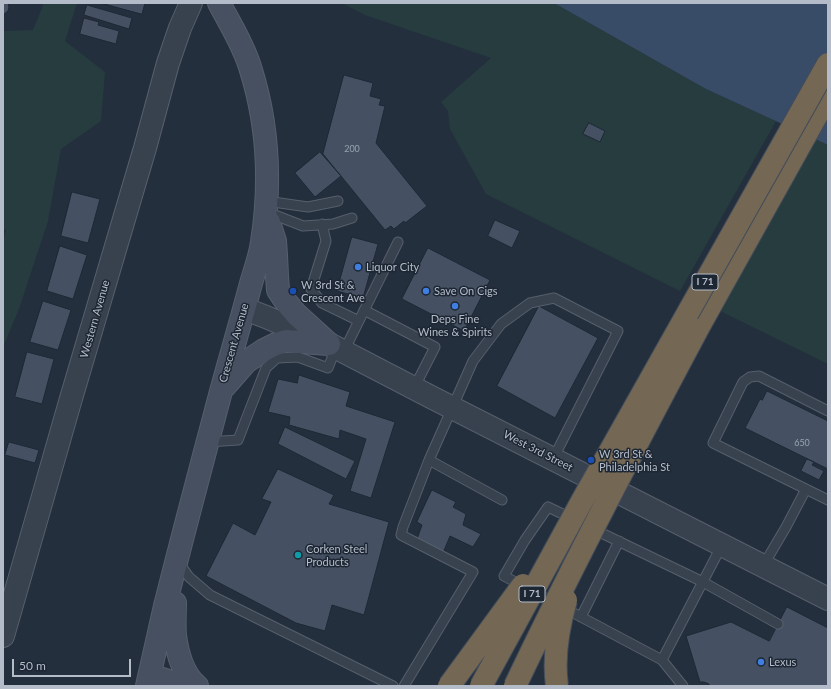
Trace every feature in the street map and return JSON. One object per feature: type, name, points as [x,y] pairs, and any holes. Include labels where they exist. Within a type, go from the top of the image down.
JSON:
[{"type":"highway","name":"I 71","points":[[481,686],[582,501],[828,64]]},
{"type":"highway","name":"I 71","points":[[515,686],[589,535],[633,450],[697,330],[828,95]]},
{"type":"highway","points":[[449,686],[528,579],[582,501]]},
{"type":"highway","points":[[557,686],[556,652],[560,626],[573,578],[589,535]]},
{"type":"main road","name":"Crescent Avenue","points":[[149,681],[177,560],[221,390],[245,309],[262,244],[266,206],[266,146],[262,112],[250,66],[239,41],[218,3]]},
{"type":"main road","points":[[266,206],[275,241],[278,290],[296,314],[336,348]]},
{"type":"main road","points":[[221,390],[246,362],[260,352],[276,344],[286,341],[336,348]]},
{"type":"main road","points":[[177,560],[175,635],[179,655],[184,667],[197,686]]},
{"type":"main road","points":[[149,681],[183,686]]},
{"type":"street","name":"Western Avenue","points":[[3,636],[145,148],[168,63],[180,28],[191,3]]},
{"type":"street","name":"West 3rd Street","points":[[245,309],[336,348],[828,599]]},
{"type":"lane","points":[[266,206],[308,207],[338,201]]},
{"type":"lane","points":[[266,206],[303,226],[333,224],[352,218]]},
{"type":"lane","points":[[322,224],[326,241],[311,289],[322,303],[359,321]]},
{"type":"lane","points":[[208,442],[238,440],[266,368],[278,358],[298,357],[328,368],[336,348],[359,321],[398,242]]},
{"type":"lane","points":[[404,686],[473,572],[401,535],[403,527],[429,460],[473,361],[501,324],[530,303],[554,298],[618,332],[553,459]]},
{"type":"lane","points":[[364,310],[435,347],[414,388]]},
{"type":"lane","points":[[828,411],[759,376],[750,377],[743,382],[713,443],[828,500]]},
{"type":"lane","points":[[429,460],[502,500]]},
{"type":"lane","points":[[763,566],[806,489]]},
{"type":"lane","points":[[683,686],[662,660],[504,576],[525,540],[548,507],[703,582],[778,624]]},
{"type":"lane","points":[[581,617],[619,541]]},
{"type":"lane","points":[[662,660],[722,545]]},
{"type":"lane","points":[[177,560],[188,577],[210,595],[393,686]]},
{"type":"green space","points":[[44,3],[77,3],[65,41],[105,72],[101,121],[61,149],[48,221],[19,309],[3,347],[3,240],[6,230],[3,228],[3,31],[33,30]]},
{"type":"green space","points":[[342,3],[554,3],[706,89],[776,121],[680,291],[486,194],[450,129],[448,111],[441,102],[491,58],[365,15]]},
{"type":"green space","points":[[812,138],[828,145],[828,364],[716,309]]},
{"type":"water","points":[[554,3],[828,3],[828,145],[706,89]]},
{"type":"building","points":[[3,3],[8,3],[9,7],[8,11],[3,15]]},
{"type":"building","points":[[101,3],[145,3],[142,14]]},
{"type":"building","points":[[87,5],[132,18],[129,29],[84,15]]},
{"type":"building","points":[[84,18],[99,22],[98,25],[119,31],[116,44],[80,34]]},
{"type":"building","points":[[344,75],[373,83],[370,96],[381,99],[379,105],[385,106],[376,143],[427,206],[405,223],[404,221],[394,229],[391,226],[385,230],[323,154]]},
{"type":"building","points":[[589,123],[605,131],[600,142],[583,134]]},
{"type":"building","points":[[320,152],[341,176],[315,197],[295,173]]},
{"type":"building","points":[[72,192],[100,199],[88,243],[61,236]]},
{"type":"building","points":[[495,220],[520,231],[512,248],[488,236]]},
{"type":"building","name":"Liquor City","points":[[352,237],[378,244],[363,298],[337,291]]},
{"type":"building","points":[[60,246],[87,255],[73,299],[47,291]]},
{"type":"building","points":[[428,248],[490,280],[464,331],[402,299]]},
{"type":"building","points":[[43,301],[71,310],[58,350],[30,342]]},
{"type":"building","points":[[539,306],[598,338],[555,418],[497,386]]},
{"type":"building","points":[[27,352],[54,359],[42,404],[15,397]]},
{"type":"building","points":[[299,375],[350,392],[346,406],[395,422],[371,498],[350,491],[366,439],[340,430],[339,439],[289,425],[290,417],[268,412],[278,379],[297,383]]},
{"type":"building","points":[[767,391],[828,421],[828,469],[745,428],[760,399],[762,400]]},
{"type":"building","points":[[285,427],[355,461],[346,479],[278,444]]},
{"type":"building","points":[[9,442],[39,450],[35,463],[5,455]]},
{"type":"building","points":[[807,459],[814,462],[812,465],[824,471],[819,480],[801,471]]},
{"type":"building","name":"Corken Steel Products","points":[[278,469],[334,495],[329,504],[389,522],[364,615],[332,605],[325,631],[296,623],[206,576],[233,523],[255,535],[271,502],[262,499]]},
{"type":"building","points":[[432,490],[456,502],[453,507],[466,514],[463,525],[481,534],[473,547],[450,536],[443,553],[417,539],[422,525],[417,522]]},
{"type":"building","name":"Lexus","points":[[787,607],[828,628],[828,686],[709,686],[709,684],[700,682],[686,636],[731,622],[769,641]]},
{"type":"place","name":"Liquor City","points":[[358,267]]},
{"type":"place","name":"W 3rd St & Crescent Ave","points":[[293,291]]},
{"type":"place","name":"Save On Cigs","points":[[426,291]]},
{"type":"place","name":"Deps Fine Wines & Spirits","points":[[455,306]]},
{"type":"place","name":"W 3rd St & Philadelphia St","points":[[591,460]]},
{"type":"place","name":"Corken Steel Products","points":[[298,555]]},
{"type":"place","name":"Lexus","points":[[761,662]]}]
